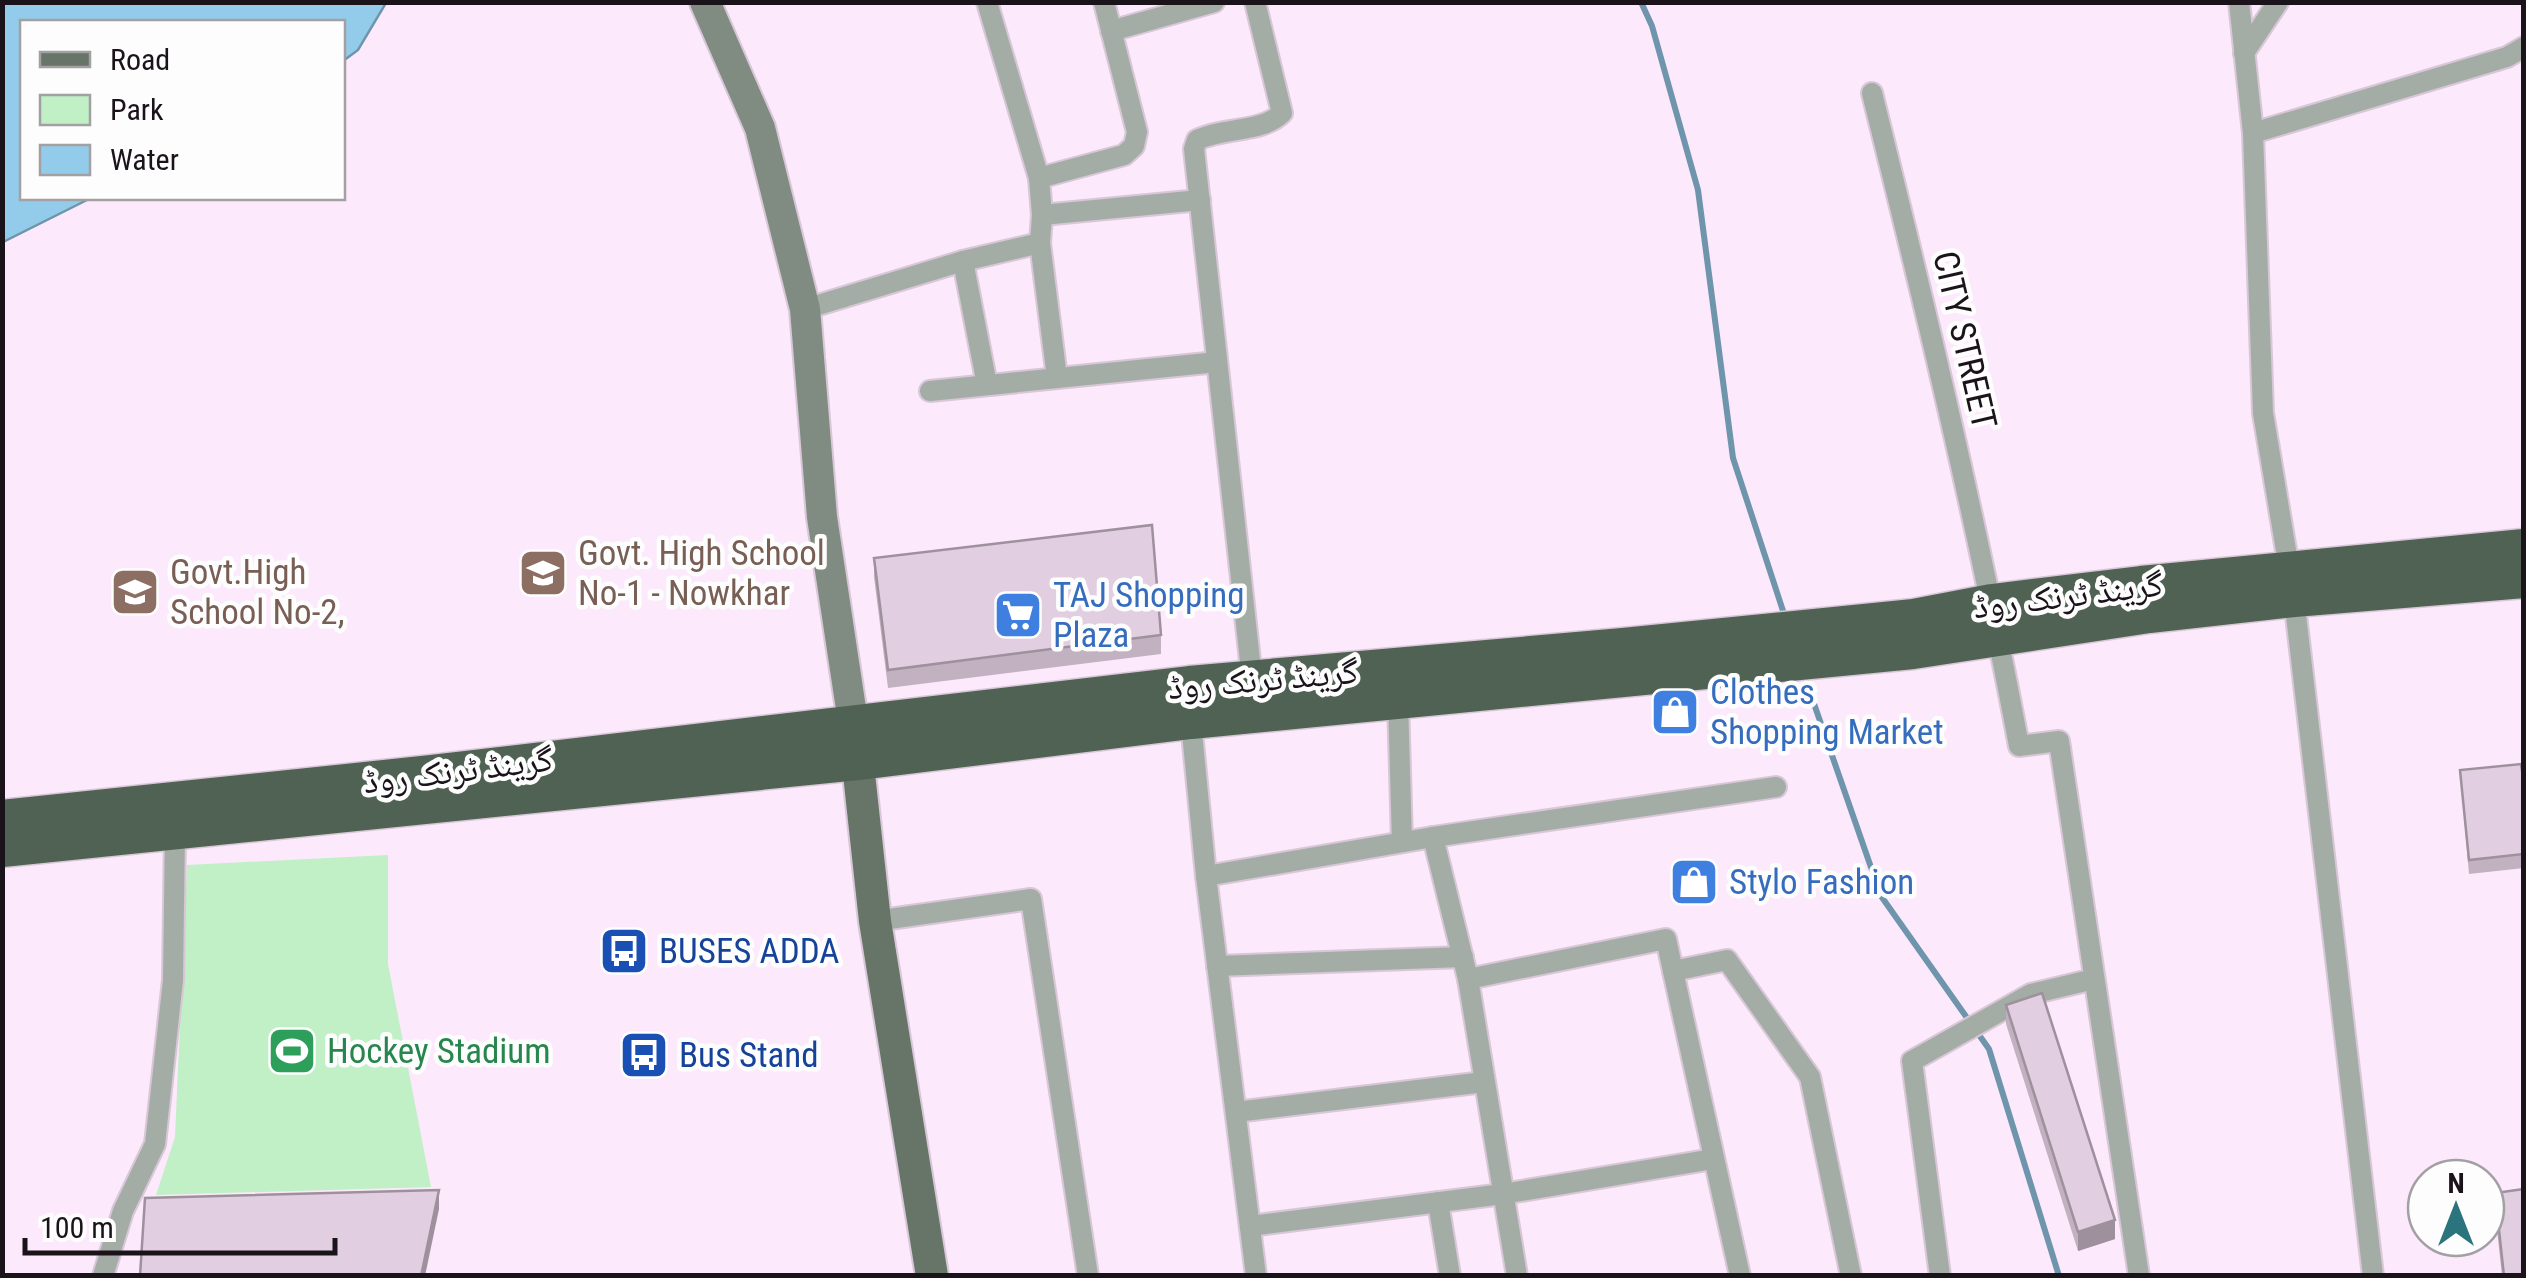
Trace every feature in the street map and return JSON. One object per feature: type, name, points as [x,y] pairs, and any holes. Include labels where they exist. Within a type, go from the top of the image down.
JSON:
[{"type":"highway","name":"گرینڈ ٹرنک روڈ","points":[[2,848],[858,761],[1190,703],[1252,680],[1622,663],[1914,634],[1995,619],[2292,584],[2524,548]]},
{"type":"highway","name":"گرینڈ ٹرنک روڈ","points":[[2292,584],[2524,579]]},
{"type":"highway","name":"گرینڈ ٹرنک روڈ","points":[[2,819],[432,774],[853,722],[1190,703],[1398,700],[1622,663]]},
{"type":"main road","points":[[853,722],[875,921],[932,1276]]},
{"type":"street","points":[[705,2],[760,128],[805,309],[822,517],[853,722]]},
{"type":"street","points":[[987,2],[1039,178],[1040,243],[1057,378]]},
{"type":"street","points":[[1039,178],[1124,155],[1134,146],[1137,132],[1104,2]]},
{"type":"street","points":[[1111,31],[1214,2]]},
{"type":"street","points":[[1252,680],[1194,148],[1197,140],[1274,122],[1282,113],[1255,2]]},
{"type":"street","points":[[2240,2],[2253,133],[2264,413],[2292,584],[2373,1276]]},
{"type":"street","points":[[2244,53],[2278,2]]},
{"type":"street","points":[[2253,133],[2506,57],[2524,47]]},
{"type":"street","name":"CITY STREET","points":[[1872,93],[1919,281],[1995,619],[2019,746],[2059,741],[2094,979]]},
{"type":"street","points":[[1042,215],[1200,200]]},
{"type":"street","points":[[805,309],[964,261],[1040,243]]},
{"type":"street","points":[[964,261],[988,385]]},
{"type":"street","points":[[930,391],[1218,362]]},
{"type":"street","points":[[1398,700],[1402,842]]},
{"type":"street","points":[[1190,703],[1206,876],[1250,1226],[1252,1275]]},
{"type":"street","points":[[1206,876],[1433,837],[1776,787]]},
{"type":"street","points":[[102,1276],[123,1211],[155,1144],[172,980],[175,831]]},
{"type":"street","points":[[1433,837],[1468,979],[1518,1276]]},
{"type":"street","points":[[875,921],[1031,899],[1088,1276]]},
{"type":"street","points":[[1468,979],[1666,940],[1740,1276]]},
{"type":"street","points":[[1217,966],[1462,957]]},
{"type":"street","points":[[1673,971],[1728,960],[1810,1076],[1851,1276]]},
{"type":"street","points":[[1940,1276],[1912,1061],[2032,994],[2094,979],[2138,1276]]},
{"type":"street","points":[[1236,1112],[1484,1082]]},
{"type":"street","points":[[1250,1226],[1503,1194],[1713,1160]]},
{"type":"street","points":[[1438,1202],[1450,1276]]},
{"type":"green space","name":"Hockey Stadium","points":[[388,855],[388,964],[431,1187],[156,1195],[175,1137],[187,865]]},
{"type":"water","points":[[3,2],[386,2],[358,50],[345,60],[345,20],[20,20],[20,200],[87,200],[3,242]]},
{"type":"building","name":"TAJ Shopping Plaza","points":[[1152,525],[1161,635],[888,670],[874,558]]},
{"type":"building","points":[[2521,764],[2524,854],[2469,860],[2460,770]]},
{"type":"building","points":[[2042,993],[2115,1220],[2078,1232],[2006,1005]]},
{"type":"building","points":[[2524,1189],[2524,1276],[2504,1276],[2506,1191]]},
{"type":"building","points":[[439,1190],[421,1276],[140,1276],[145,1198]]},
{"type":"waterway","points":[[1641,2],[1652,26],[1698,190],[1733,458],[1786,620]]},
{"type":"waterway","points":[[1804,675],[1881,896],[1989,1049],[2059,1276]]},
{"type":"place","name":"Govt. High School No-1 - Nowkhar","points":[[543,573]]},
{"type":"place","name":"Govt.High School No-2,","points":[[135,592]]},
{"type":"place","name":"TAJ Shopping Plaza","points":[[1018,615]]},
{"type":"place","name":"Clothes Shopping Market","points":[[1675,712]]},
{"type":"place","name":"Stylo Fashion","points":[[1694,882]]},
{"type":"place","name":"BUSES ADDA","points":[[624,951]]},
{"type":"place","name":"Hockey Stadium","points":[[292,1051]]},
{"type":"place","name":"Bus Stand","points":[[644,1055]]}]
